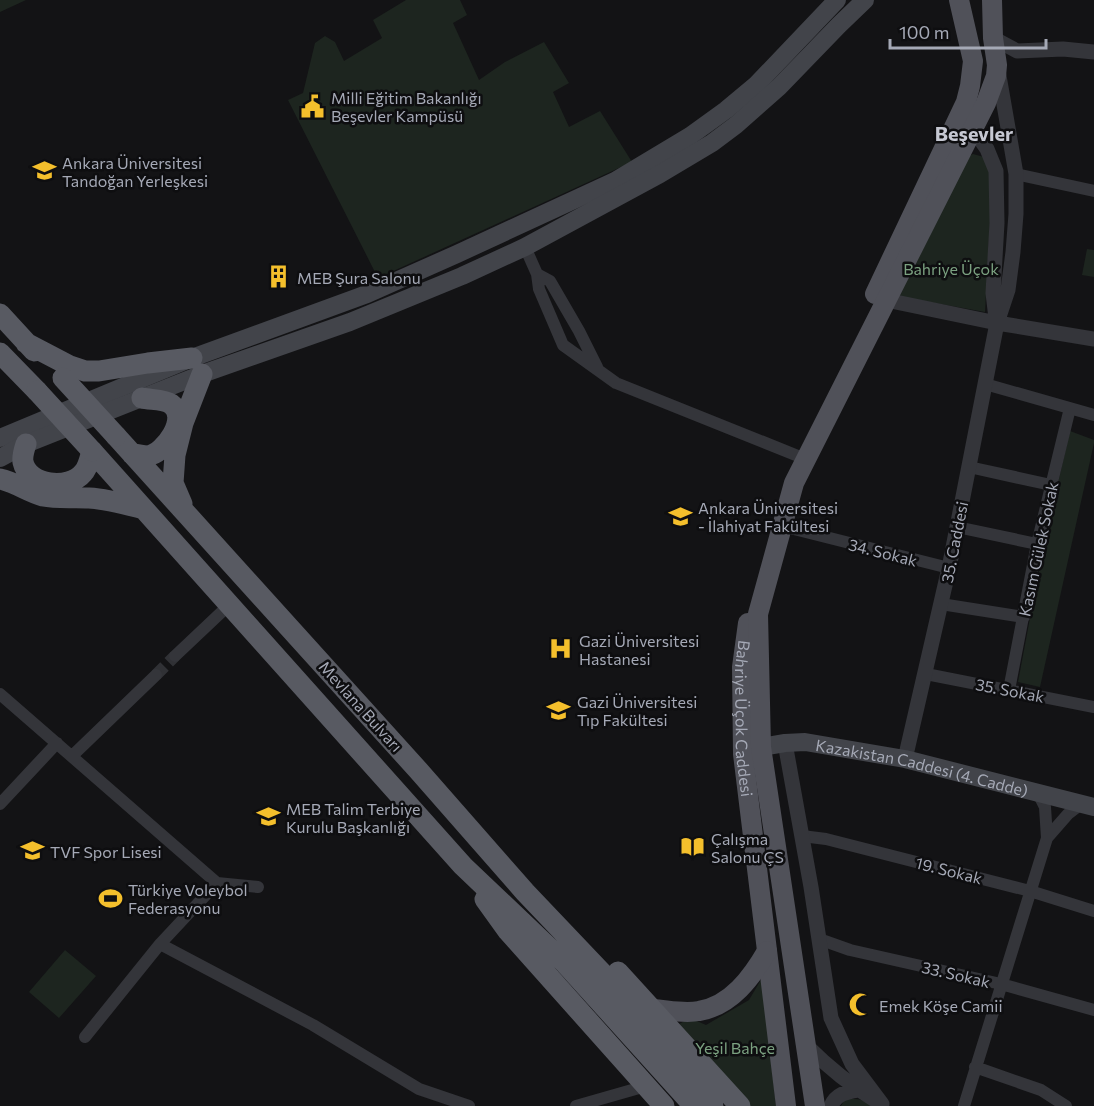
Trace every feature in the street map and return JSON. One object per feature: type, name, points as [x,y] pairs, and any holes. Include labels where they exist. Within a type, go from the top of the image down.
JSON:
[{"type":"highway","name":"Mevlana Bulvarı","points":[[0,314],[116,436],[418,770],[525,892],[603,974],[713,1106]]},
{"type":"highway","points":[[26,343],[84,371],[99,371],[148,363],[197,366],[175,455],[173,483],[186,513]]},
{"type":"highway","name":"Mevlana Bulvarı","points":[[0,352],[92,451],[463,867],[564,962],[694,1106]]},
{"type":"highway","points":[[132,454],[148,456],[161,449],[172,438],[177,422],[176,409],[172,405],[142,398]]},
{"type":"highway","points":[[26,444],[23,463],[27,471],[35,478],[54,483],[68,483],[83,473],[92,451]]},
{"type":"highway","points":[[0,479],[54,498],[104,499],[144,509]]},
{"type":"highway","points":[[463,867],[508,931],[664,1106]]},
{"type":"highway","points":[[525,892],[548,904],[563,916],[653,1009],[740,1106]]},
{"type":"main road","points":[[0,458],[26,444],[142,398],[197,366],[467,250],[615,181],[690,136],[726,110],[756,85],[837,0]]},
{"type":"main road","points":[[0,438],[122,388],[350,322],[462,276],[525,247],[660,174],[712,143],[779,87],[865,0]]},
{"type":"main road","points":[[959,0],[973,61],[966,102],[965,125]]},
{"type":"main road","points":[[965,125],[991,91],[996,76],[992,0]]},
{"type":"main road","name":"Bahriye Üçok Caddesi","points":[[786,1106],[767,951],[753,751],[758,614],[794,483],[886,300],[965,125]]},
{"type":"main road","name":"Bahriye Üçok Caddesi","points":[[815,1106],[807,1046],[753,751],[742,667],[751,604],[789,478],[798,456],[965,125]]},
{"type":"main road","name":"Kazakistan Caddesi (4. Cadde)","points":[[753,751],[784,743],[805,742],[905,759],[1088,805]]},
{"type":"main road","points":[[653,1009],[691,1012],[711,1008],[741,988],[754,973],[767,951]]},
{"type":"main road","points":[[778,1045],[807,1046]]},
{"type":"street","points":[[993,38],[1017,51],[1063,49],[1094,52]]},
{"type":"street","points":[[997,65],[1016,174],[1016,214],[1008,290],[997,323]]},
{"type":"street","points":[[965,125],[987,148],[996,171],[998,223],[993,293],[997,323]]},
{"type":"street","points":[[1016,174],[1094,191]]},
{"type":"street","points":[[525,247],[537,274],[539,289],[563,345],[615,383],[798,456]]},
{"type":"street","points":[[537,274],[550,281],[599,371]]},
{"type":"street","points":[[886,300],[997,323],[1094,339]]},
{"type":"street","name":"35. Caddesi","points":[[905,759],[949,568],[997,323]]},
{"type":"street","points":[[563,345],[579,331]]},
{"type":"street","points":[[985,384],[1094,415]]},
{"type":"street","name":"Kasım Gülek Sokak","points":[[1009,690],[1037,544],[1070,408]]},
{"type":"street","points":[[969,467],[1051,485]]},
{"type":"street","name":"34. Sokak","points":[[782,526],[949,568]]},
{"type":"street","points":[[957,527],[1037,544]]},
{"type":"street","points":[[941,604],[1024,617]]},
{"type":"street","points":[[175,656],[229,605]]},
{"type":"street","name":"35. Sokak","points":[[926,674],[1094,707]]},
{"type":"street","points":[[72,756],[156,675]]},
{"type":"street","points":[[0,694],[217,883],[258,887]]},
{"type":"street","points":[[0,804],[57,743]]},
{"type":"street","points":[[784,743],[811,887],[831,1018],[852,1064],[884,1105]]},
{"type":"street","points":[[963,1103],[1047,838],[1045,807],[1038,793]]},
{"type":"street","points":[[1047,838],[1068,814],[1088,805]]},
{"type":"street","name":"19. Sokak","points":[[802,836],[826,839],[1030,891],[1094,911]]},
{"type":"street","points":[[85,1037],[160,944],[217,883]]},
{"type":"street","name":"33. Sokak","points":[[819,939],[850,950],[1001,984],[1094,1010]]},
{"type":"street","points":[[160,944],[313,1025],[419,1089],[469,1106]]},
{"type":"street","points":[[807,1046],[858,1090],[884,1105]]},
{"type":"street","points":[[975,1068],[1041,1090],[1066,1106]]},
{"type":"street","points":[[576,1106],[646,1086]]},
{"type":"street","points":[[831,1106],[843,1092],[858,1090]]},
{"type":"green space","points":[[0,0],[26,0],[0,12]]},
{"type":"green space","points":[[406,0],[460,0],[467,15],[453,23],[479,80],[505,62],[544,42],[569,83],[553,92],[569,127],[600,111],[632,162],[378,278],[288,100],[303,93],[315,43],[325,36],[335,42],[344,61],[382,38],[373,20]]},
{"type":"green space","name":"Bahriye Üçok","points":[[973,154],[984,157],[989,165],[992,186],[985,312],[896,296],[963,159]]},
{"type":"green space","points":[[1087,249],[1094,250],[1094,277],[1082,275]]},
{"type":"green space","points":[[1070,431],[1094,440],[1094,443],[1040,687],[1018,682],[1044,544]]},
{"type":"green space","points":[[65,950],[96,976],[59,1018],[29,992]]},
{"type":"green space","name":"Yeşil Bahçe","points":[[762,978],[776,1106],[743,1106],[672,1028],[690,1018],[706,1025],[749,1000]]},
{"type":"green space","points":[[845,1099],[857,1099],[877,1106],[841,1106]]},
{"type":"tunnel","points":[[156,675],[175,656]]},
{"type":"place","name":"Milli Eğitim Bakanlığı Beşevler Kampüsü","points":[[313,106]]},
{"type":"place","name":"Ankara Üniversitesi Tandoğan Yerleşkesi","points":[[44,171]]},
{"type":"place","name":"MEB Şura Salonu","points":[[279,277]]},
{"type":"place","name":"Ankara Üniversitesi - İlahiyat Fakültesi","points":[[680,516]]},
{"type":"place","name":"Gazi Üniversitesi Hastanesi","points":[[561,649]]},
{"type":"place","name":"Gazi Üniversitesi Tıp Fakültesi","points":[[559,710]]},
{"type":"place","name":"MEB Talim Terbiye Kurulu Başkanlığı","points":[[268,817]]},
{"type":"place","name":"Çalışma Salonu ÇS","points":[[693,847]]},
{"type":"place","name":"TVF Spor Lisesi","points":[[32,851]]},
{"type":"place","name":"Türkiye Voleybol Federasyonu","points":[[110,898]]},
{"type":"place","name":"Emek Köşe Camii","points":[[861,1005]]},
{"type":"district","name":"Beşevler","points":[[974,133]]}]
